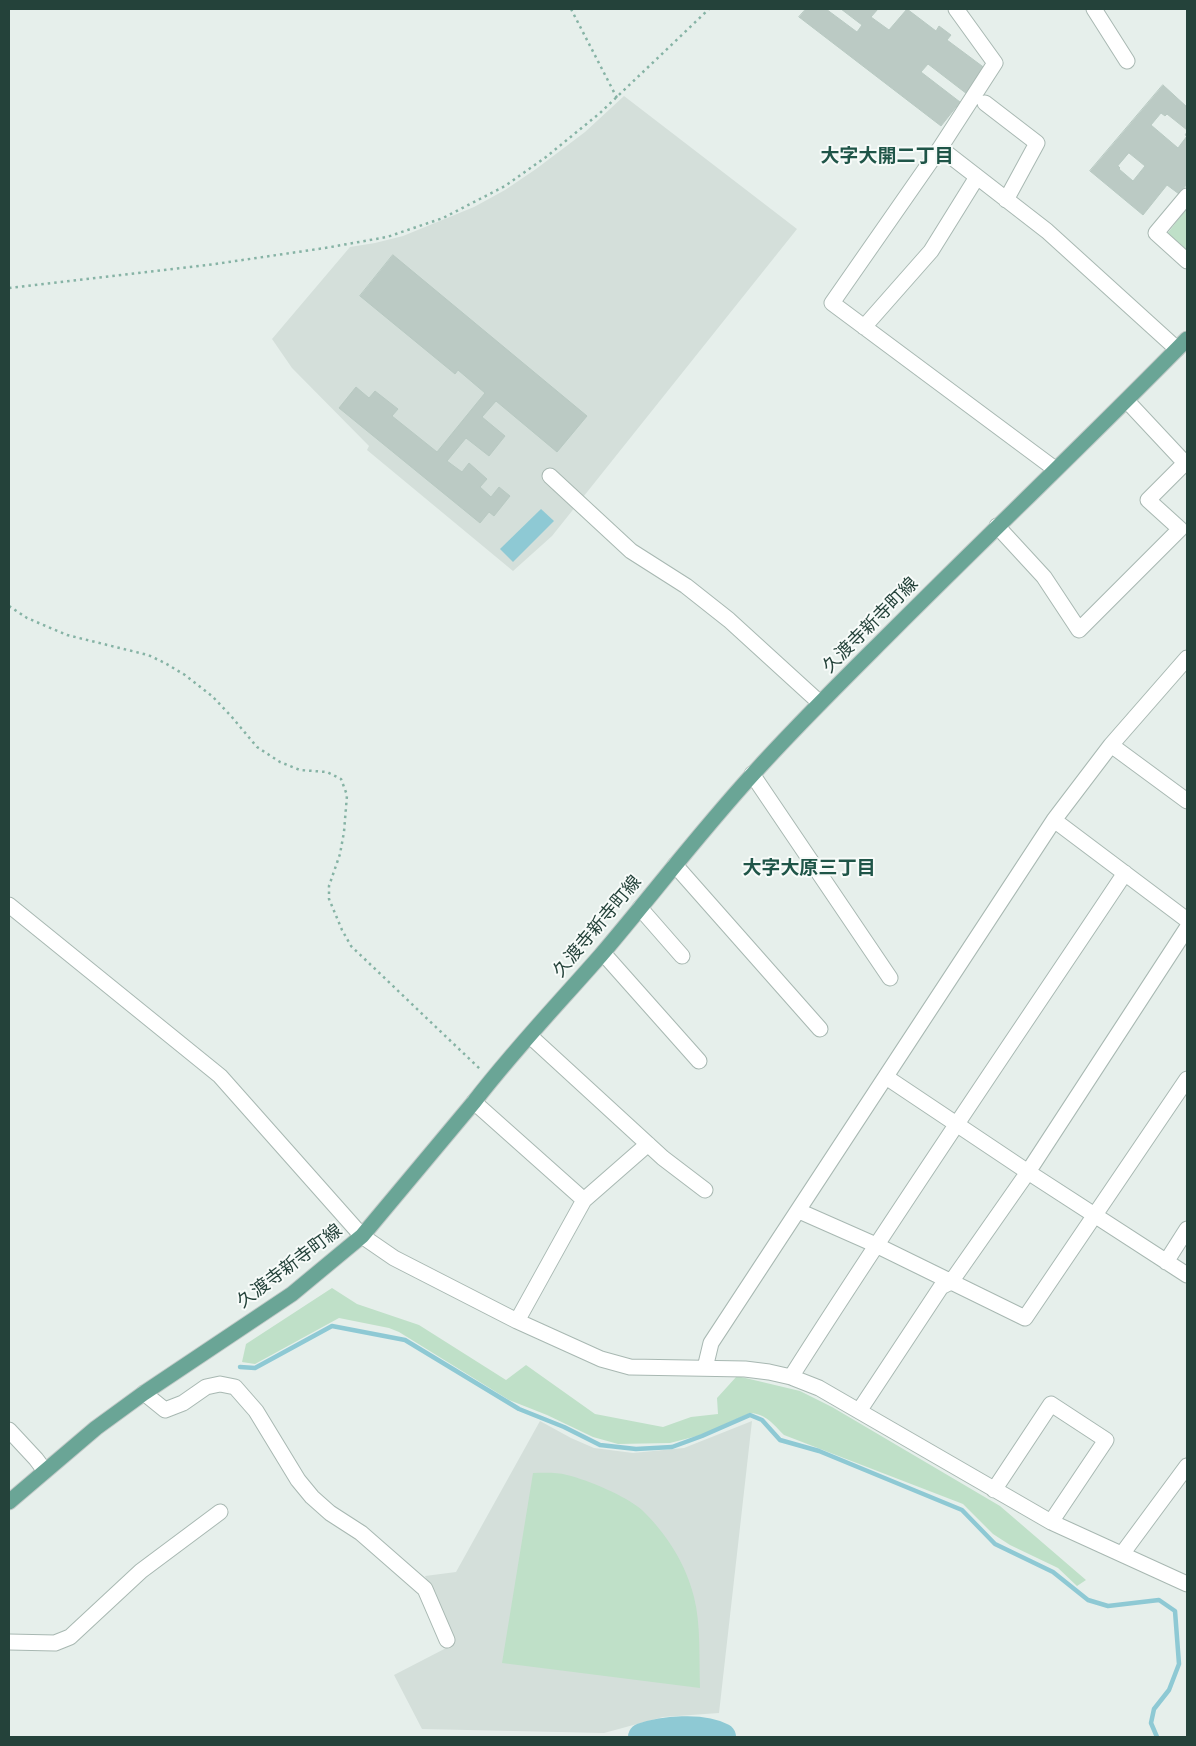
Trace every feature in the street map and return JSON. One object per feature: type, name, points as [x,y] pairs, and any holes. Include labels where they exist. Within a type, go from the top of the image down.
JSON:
[{"type":"main road","name":"久渡寺新寺町線","points":[[9,1502],[96,1428],[144,1393],[292,1294],[362,1236],[491,1080],[603,953],[752,774],[820,703],[997,526],[1127,401],[1182,344]]},
{"type":"street","points":[[956,9],[995,63],[940,148],[832,303],[1056,469]]},
{"type":"street","points":[[1094,9],[1127,61]]},
{"type":"street","points":[[985,103],[1037,143],[1006,200]]},
{"type":"street","points":[[940,148],[1047,231],[1182,344]]},
{"type":"street","points":[[864,327],[931,251],[977,177]]},
{"type":"street","points":[[1187,196],[1156,233],[1187,261]]},
{"type":"street","points":[[997,526],[1044,577],[1079,630],[1180,530],[1148,500],[1184,463],[1127,401]]},
{"type":"street","points":[[550,476],[631,551],[686,586],[722,614],[820,703]]},
{"type":"street","points":[[705,1368],[711,1343],[800,1211],[1054,820],[1111,745],[1187,658]]},
{"type":"street","points":[[1111,745],[1184,793]]},
{"type":"street","points":[[752,774],[890,978]]},
{"type":"street","points":[[1054,820],[1187,920]]},
{"type":"street","points":[[675,865],[820,1029]]},
{"type":"street","points":[[791,1377],[876,1244],[958,1125],[1125,873]]},
{"type":"street","points":[[9,905],[220,1076],[362,1236],[394,1258],[517,1321],[601,1359],[630,1367],[745,1369],[768,1372],[791,1377],[819,1388],[1051,1522],[1187,1584]]},
{"type":"street","points":[[640,908],[682,956]]},
{"type":"street","points":[[859,1411],[941,1287],[952,1282],[1028,1172],[1187,928]]},
{"type":"street","points":[[603,953],[698,1061]]},
{"type":"street","points":[[530,1036],[648,1144],[705,1190]]},
{"type":"street","points":[[886,1077],[1187,1275]]},
{"type":"street","points":[[800,1211],[876,1244],[1025,1318],[1096,1216],[1187,1079]]},
{"type":"street","points":[[474,1102],[584,1200]]},
{"type":"street","points":[[517,1321],[584,1200],[648,1144]]},
{"type":"street","points":[[1166,1262],[1187,1229]]},
{"type":"street","points":[[144,1393],[165,1410],[183,1403],[206,1387],[220,1384],[235,1387],[256,1411],[298,1480],[312,1497],[330,1513],[361,1533],[425,1589],[446,1640]]},
{"type":"street","points":[[994,1490],[1051,1404],[1106,1440],[1051,1522]]},
{"type":"street","points":[[9,1430],[45,1471]]},
{"type":"street","points":[[1122,1554],[1187,1466]]},
{"type":"street","points":[[9,1642],[55,1642],[70,1638],[142,1571],[220,1512]]},
{"type":"path","points":[[572,9],[617,98]]},
{"type":"path","points":[[9,288],[215,264],[387,237],[443,218],[506,186],[546,157],[617,98],[709,9]]},
{"type":"path","points":[[9,606],[27,618],[67,634],[148,655],[165,663],[212,696],[257,747],[272,757],[300,770],[327,772],[341,779],[347,795],[344,832],[340,854],[330,886],[329,899],[342,930],[351,946],[491,1080]]},
{"type":"shaded area","points":[[624,96],[797,229],[552,536],[513,571],[367,450],[369,446],[292,368],[272,339],[350,247],[403,236],[474,207],[505,190],[585,132]]},
{"type":"shaded area","points":[[540,1421],[594,1448],[633,1453],[684,1448],[752,1421],[719,1713],[663,1717],[604,1733],[422,1729],[394,1675],[452,1645],[425,1576],[456,1572]]},
{"type":"green space","points":[[1187,208],[1187,252],[1167,234]]},
{"type":"green space","points":[[332,1288],[357,1304],[419,1325],[506,1380],[526,1365],[595,1414],[663,1427],[691,1417],[718,1414],[717,1398],[737,1376],[800,1391],[832,1407],[1000,1506],[1086,1580],[1077,1586],[1058,1568],[1010,1545],[993,1534],[963,1504],[784,1435],[761,1415],[750,1413],[701,1435],[670,1443],[618,1444],[593,1437],[547,1415],[509,1400],[399,1332],[389,1328],[339,1318],[255,1364],[242,1362],[246,1344]]},
{"type":"green space","points":[[533,1473],[563,1474],[606,1489],[642,1510],[667,1539],[686,1573],[694,1597],[699,1630],[700,1688],[502,1663]]},
{"type":"water","points":[[541,509],[554,521],[513,562],[500,549]]},
{"type":"building","points":[[806,9],[826,9],[857,32],[862,25],[841,9],[878,9],[871,17],[889,30],[907,9],[936,31],[939,26],[951,35],[947,40],[986,69],[967,94],[928,64],[921,72],[960,102],[941,126],[799,17]]},
{"type":"building","points":[[1163,85],[1187,107],[1187,130],[1167,114],[1165,116],[1161,113],[1151,125],[1178,148],[1187,136],[1187,184],[1179,194],[1167,185],[1143,215],[1090,171]],"holes":[[[1129,153],[1145,166],[1133,181],[1118,166]]]},
{"type":"building","points":[[393,255],[587,416],[557,452],[496,401],[482,417],[505,436],[489,456],[466,438],[447,461],[462,472],[469,463],[487,479],[480,487],[491,497],[499,487],[510,496],[494,516],[489,512],[480,523],[339,408],[356,387],[369,398],[375,391],[398,409],[392,416],[437,452],[485,393],[458,370],[455,374],[360,296]]},
{"type":"waterway","points":[[240,1367],[255,1368],[332,1326],[405,1340],[519,1409],[564,1427],[600,1445],[636,1449],[672,1447],[750,1415],[762,1420],[780,1440],[819,1451],[962,1510],[995,1544],[1053,1572],[1088,1600],[1108,1606],[1159,1600],[1175,1611],[1179,1664],[1169,1690],[1154,1709],[1151,1723],[1157,1737]]},
{"type":"waterway","points":[[642,1737],[661,1732],[682,1730],[704,1731],[722,1737]]},
{"type":"district","name":"大字大開二丁目","points":[[887,157]]},
{"type":"district","name":"大字大原三丁目","points":[[809,869]]}]
